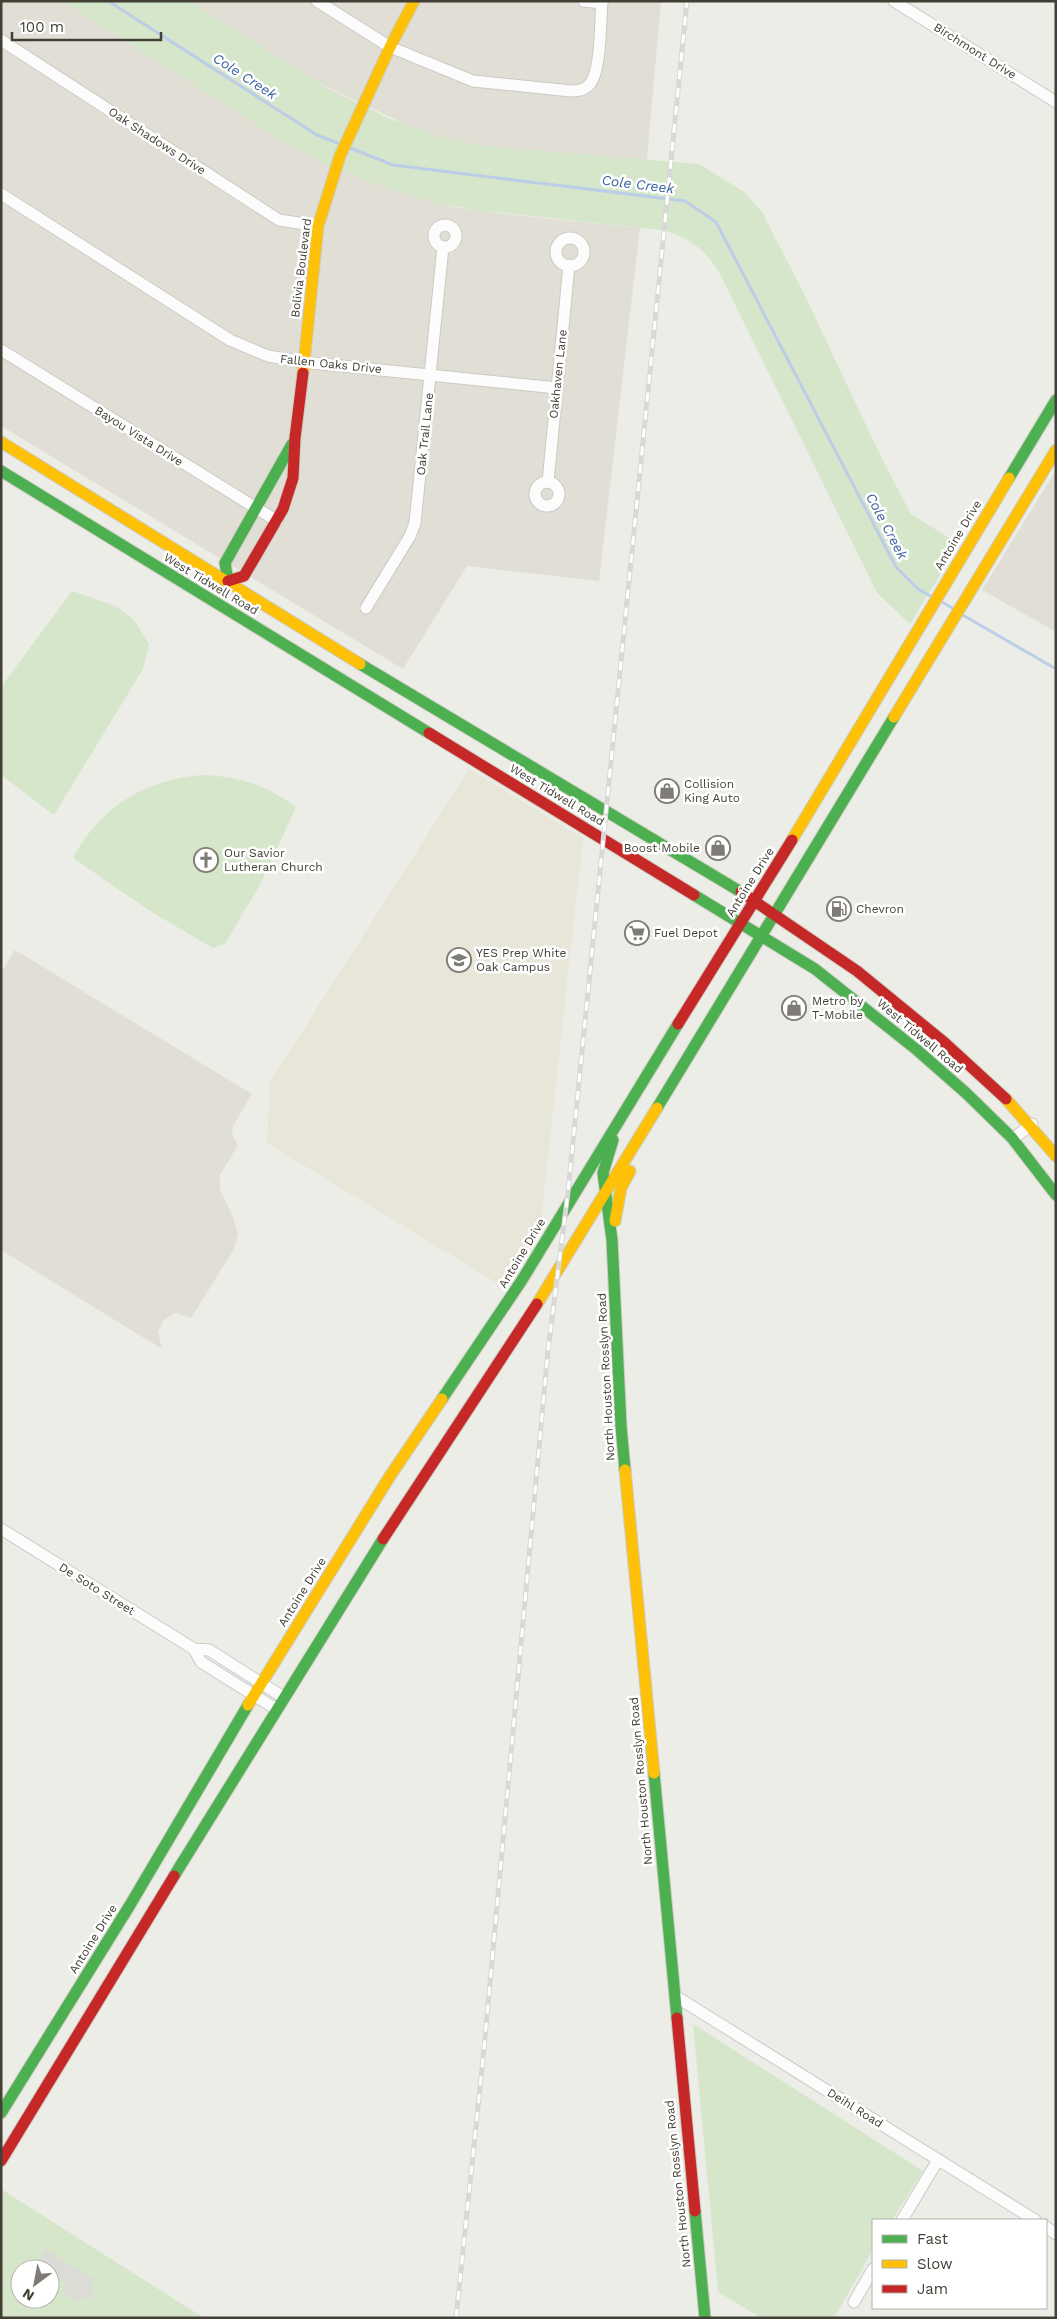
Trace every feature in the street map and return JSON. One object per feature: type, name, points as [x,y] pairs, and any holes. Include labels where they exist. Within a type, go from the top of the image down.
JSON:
[{"type":"main road","name":"Bolivia Boulevard","points":[[214,602],[228,581],[244,576],[283,509],[293,478],[295,438],[318,226],[340,156],[390,47],[414,1]]},
{"type":"main road","name":"Antoine Drive","points":[[1,2113],[134,1898],[261,1683],[390,1476],[522,1280],[622,1114],[665,1071],[776,914],[859,773],[969,595],[1043,451],[1056,400]]},
{"type":"main road","name":"Bolivia Boulevard","points":[[228,581],[225,564],[295,438]]},
{"type":"main road","name":"West Tidwell Road","points":[[1,442],[70,499],[214,602],[363,692],[492,757],[633,842],[776,914],[844,962],[925,1026],[998,1089],[1032,1124],[1056,1156]]},
{"type":"main road","name":"Antoine Drive","points":[[1,2161],[283,1697],[371,1556],[558,1270],[657,1110],[665,1071],[742,923],[841,762],[950,576],[1043,451]]},
{"type":"main road","name":"West Tidwell Road","points":[[1,471],[70,499],[228,581],[375,672],[492,757],[633,842],[742,923],[816,969],[936,1065],[1013,1139],[1056,1195]]},
{"type":"main road","points":[[363,692],[375,672]]},
{"type":"main road","name":"North Houston Rosslyn Road","points":[[612,1236],[621,1188],[638,1157],[657,1110]]},
{"type":"main road","name":"North Houston Rosslyn Road","points":[[622,1114],[603,1173],[612,1236],[625,1476],[705,2318]]},
{"type":"main road","points":[[584,1227],[596,1220],[602,1220],[612,1236]]},
{"type":"street","points":[[317,1],[390,47],[474,81],[562,90],[581,90],[589,86],[595,75],[602,2],[584,1]]},
{"type":"street","name":"Birchmont Drive","points":[[894,1],[1056,102]]},
{"type":"street","name":"Oak Shadows Drive","points":[[1,40],[279,220],[318,226]]},
{"type":"street","name":"Fallen Oaks Drive","points":[[1,194],[230,340],[268,356],[303,362],[557,388]]},
{"type":"street","name":"Oak Trail Lane","points":[[366,608],[410,536],[415,523],[444,247]]},
{"type":"street","name":"Oakhaven Lane","points":[[548,482],[569,265]]},
{"type":"street","name":"Bayou Vista Drive","points":[[1,350],[277,521]]},
{"type":"street","points":[[1013,1139],[1032,1124]]},
{"type":"street","name":"De Soto Street","points":[[1,1529],[194,1649],[209,1650],[283,1697]]},
{"type":"street","name":"De Soto Street","points":[[194,1649],[201,1662],[276,1709]]},
{"type":"street","name":"Deihl Road","points":[[675,1996],[1033,2219]]},
{"type":"street","points":[[903,2219],[938,2160]]},
{"type":"street","points":[[854,2302],[872,2271]]},
{"type":"shaded area","points":[[1,1],[63,1],[290,146],[329,165],[454,207],[640,228],[599,581],[467,566],[403,669],[1,426]]},
{"type":"shaded area","points":[[189,1],[661,1],[647,160],[483,146],[444,138],[407,125],[312,80]]},
{"type":"shaded area","points":[[1056,470],[1056,632],[982,590]]},
{"type":"shaded area","name":"YES Prep White Oak Campus","points":[[469,769],[583,838],[540,1229],[505,1288],[267,1143],[270,1082]]},
{"type":"shaded area","points":[[15,950],[252,1094],[233,1126],[232,1135],[238,1145],[220,1175],[220,1190],[233,1217],[238,1234],[233,1251],[191,1318],[175,1313],[163,1321],[158,1332],[162,1349],[1,1250],[1,973]]},
{"type":"shaded area","points":[[45,2249],[94,2279],[90,2286],[95,2290],[90,2299],[83,2297],[79,2303],[62,2292],[66,2285],[60,2280],[60,2259],[39,2259]]},
{"type":"green space","points":[[63,1],[189,1],[327,88],[388,118],[444,138],[483,146],[699,164],[744,192],[762,212],[805,296],[884,463],[911,514],[959,544],[910,624],[877,593],[719,272],[702,250],[680,236],[662,230],[475,210],[433,202],[392,190],[342,171],[290,146]]},
{"type":"green space","points":[[72,591],[116,606],[134,620],[149,644],[143,669],[54,815],[1,775],[1,687]]},
{"type":"green space","points":[[203,775],[228,777],[252,784],[275,793],[296,807],[261,883],[225,944],[213,948],[150,911],[73,858],[97,824],[126,799],[162,782]]},
{"type":"green space","points":[[693,2024],[923,2171],[893,2219],[872,2219],[872,2252],[834,2318],[761,2318],[718,2292]]},
{"type":"green space","points":[[1,2189],[204,2318],[1,2318]]},
{"type":"waterway","name":"Cole Creek","points":[[108,1],[317,135],[340,144]]},
{"type":"waterway","name":"Cole Creek","points":[[350,148],[393,165],[685,201],[716,222],[896,567],[918,589],[932,597]]},
{"type":"waterway","name":"Cole Creek","points":[[942,602],[954,609]]},
{"type":"waterway","name":"Cole Creek","points":[[961,614],[1056,669]]},
{"type":"railway","points":[[456,2318],[483,2059],[548,1350],[568,1192],[687,1]]},
{"type":"traffic: fast","points":[[1009,478],[1056,400]]},
{"type":"traffic: fast","points":[[224,586],[228,581],[225,563],[292,444]]},
{"type":"traffic: fast","points":[[1,471],[429,733]]},
{"type":"traffic: fast","points":[[360,664],[741,892]]},
{"type":"traffic: fast","points":[[657,1108],[894,717]]},
{"type":"traffic: fast","points":[[694,895],[815,969],[917,1050],[966,1093],[1012,1138],[1056,1195]]},
{"type":"traffic: fast","points":[[442,1399],[522,1280],[678,1024]]},
{"type":"traffic: fast","points":[[613,1140],[603,1173],[612,1240],[621,1426],[625,1470]]},
{"type":"traffic: fast","points":[[174,1876],[383,1539]]},
{"type":"traffic: fast","points":[[1,2113],[130,1905],[248,1705]]},
{"type":"traffic: fast","points":[[654,1773],[677,2018]]},
{"type":"traffic: fast","points":[[695,2211],[705,2318]]},
{"type":"traffic: slow","points":[[303,373],[318,226],[340,156],[390,47],[414,1]]},
{"type":"traffic: slow","points":[[1,442],[360,664]]},
{"type":"traffic: slow","points":[[894,717],[1056,450]]},
{"type":"traffic: slow","points":[[792,840],[1009,478]]},
{"type":"traffic: slow","points":[[1006,1099],[1056,1156]]},
{"type":"traffic: slow","points":[[537,1304],[657,1108]]},
{"type":"traffic: slow","points":[[615,1221],[621,1188],[630,1171]]},
{"type":"traffic: slow","points":[[248,1705],[390,1476],[442,1399]]},
{"type":"traffic: slow","points":[[625,1470],[654,1773]]},
{"type":"traffic: jam","points":[[228,581],[244,576],[283,509],[293,478],[295,438],[303,373]]},
{"type":"traffic: jam","points":[[429,733],[694,895]]},
{"type":"traffic: jam","points":[[678,1024],[792,840]]},
{"type":"traffic: jam","points":[[741,892],[857,971],[945,1043],[1006,1099]]},
{"type":"traffic: jam","points":[[383,1539],[537,1304]]},
{"type":"traffic: jam","points":[[1,2161],[174,1876]]},
{"type":"traffic: jam","points":[[677,2018],[695,2211]]},
{"type":"place","name":"Collision King Auto","points":[[667,791]]},
{"type":"place","name":"Boost Mobile","points":[[718,848]]},
{"type":"place","name":"Our Savior Lutheran Church","points":[[206,860]]},
{"type":"place","name":"Chevron","points":[[839,909]]},
{"type":"place","name":"Fuel Depot","points":[[637,933]]},
{"type":"place","name":"YES Prep White Oak Campus","points":[[459,960]]},
{"type":"place","name":"Metro by T-Mobile","points":[[794,1008]]}]
